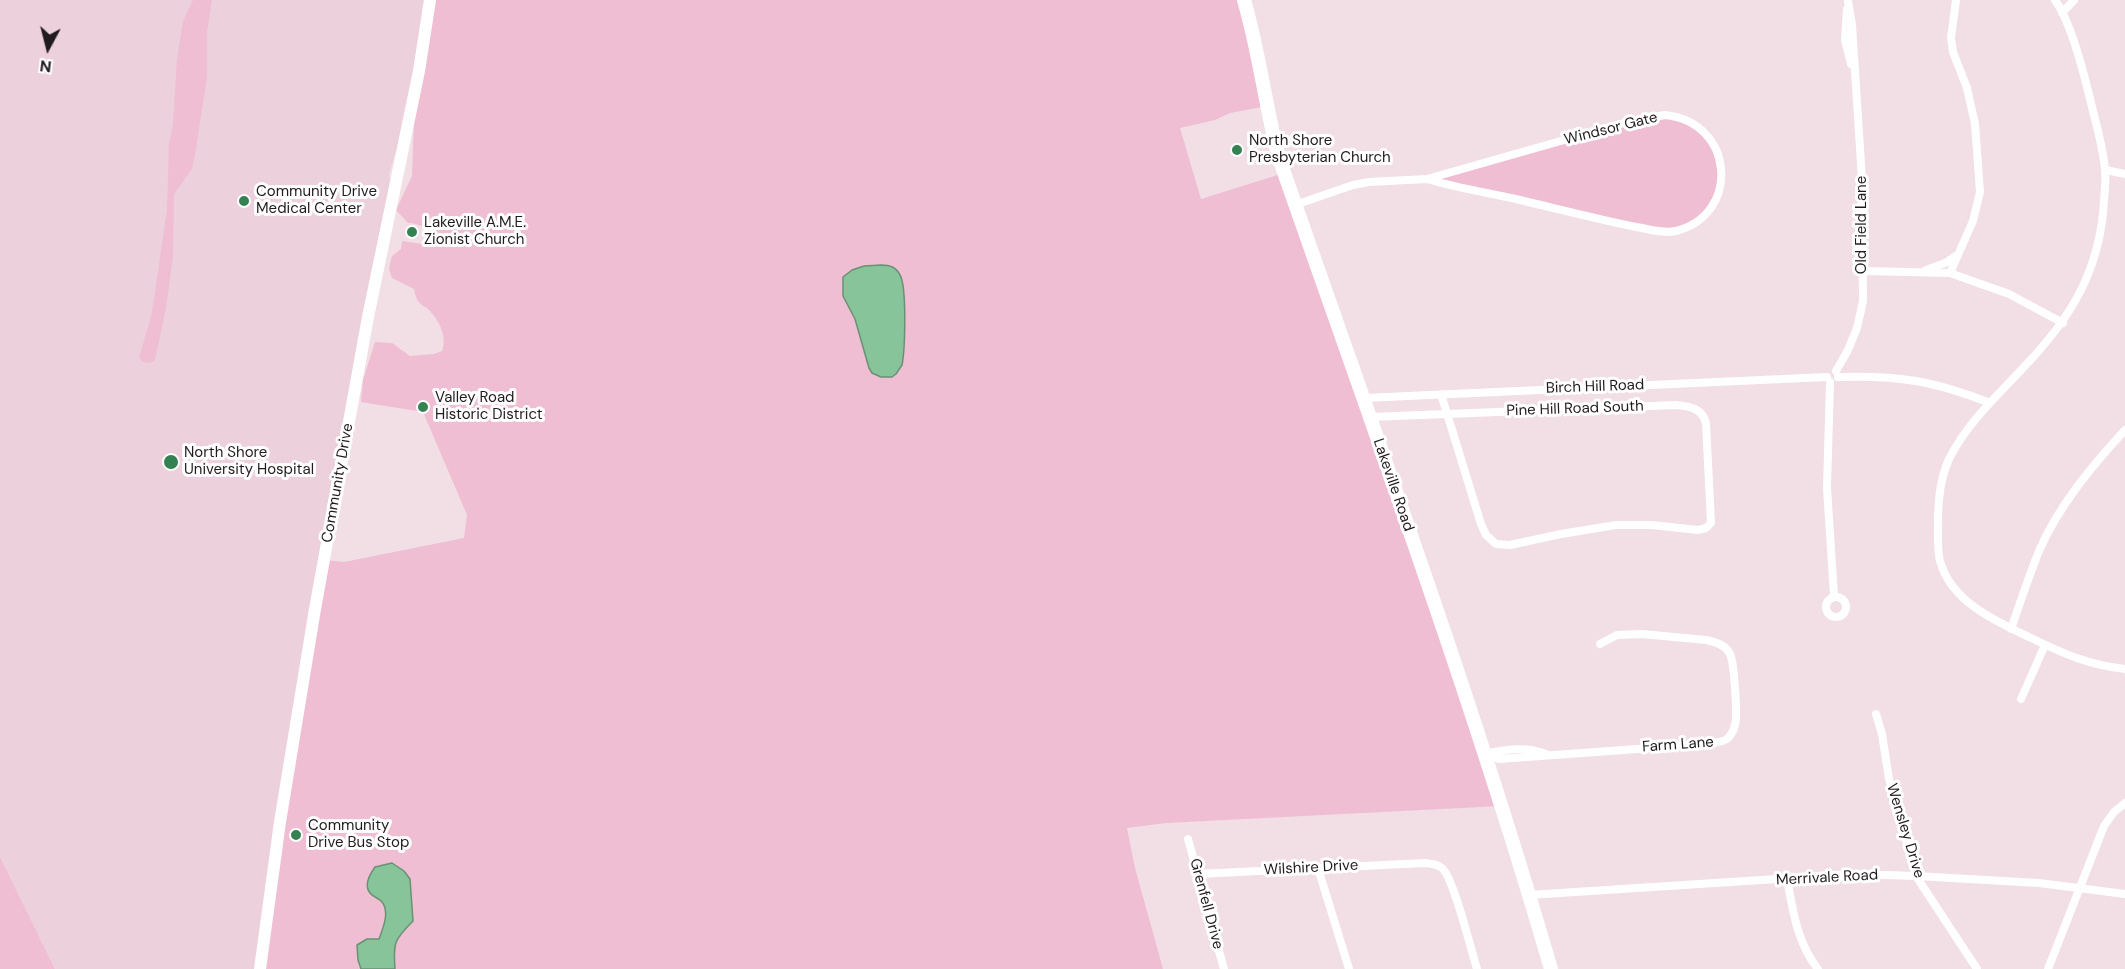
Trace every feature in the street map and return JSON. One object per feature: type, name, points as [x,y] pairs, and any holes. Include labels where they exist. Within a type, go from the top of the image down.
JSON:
[{"type":"main road","name":"Community Drive","points":[[260,969],[280,822],[315,609],[368,317],[419,71],[430,0]]},
{"type":"main road","name":"Lakeville Road","points":[[1244,0],[1256,42],[1276,146],[1485,754],[1551,969]]},
{"type":"street","name":"Old Field Lane","points":[[1837,374],[1848,351],[1863,301],[1862,179],[1852,25],[1848,0]]},
{"type":"street","points":[[1950,273],[1974,221],[1980,192],[1975,124],[1967,88],[1953,52],[1951,38],[1956,0]]},
{"type":"street","points":[[2055,0],[2062,13],[2091,102],[2106,170],[2103,217],[2096,253],[2085,282],[2063,322],[2050,339],[1990,402],[1961,439],[1944,473],[1938,500],[1938,547],[1943,569],[1955,589],[1986,616],[2090,664],[2125,669]]},
{"type":"street","points":[[2062,13],[2074,0]]},
{"type":"street","name":"Windsor Gate","points":[[1295,205],[1356,185],[1388,180],[1427,178],[1631,121],[1665,115],[1690,121],[1708,137],[1721,161],[1722,176],[1713,202],[1700,219],[1683,229],[1662,232],[1451,186],[1427,178]]},
{"type":"street","points":[[2106,170],[2125,174]]},
{"type":"street","points":[[1921,272],[1945,263],[1960,253]]},
{"type":"street","points":[[1862,271],[1950,273],[2009,294],[2063,322]]},
{"type":"street","points":[[1834,597],[1827,488],[1830,371],[1837,374],[1910,379],[1955,389],[1990,402]]},
{"type":"street","name":"Birch Hill Road","points":[[1364,398],[1828,380]]},
{"type":"street","points":[[1441,394],[1446,414]]},
{"type":"street","name":"Pine Hill Road South","points":[[1370,417],[1446,414],[1676,405],[1690,407],[1702,414],[1707,432],[1712,520],[1709,526],[1698,530],[1652,525],[1616,525],[1510,545],[1496,544],[1486,535],[1481,524],[1446,414]]},
{"type":"street","points":[[2011,629],[2040,549],[2058,515],[2088,471],[2125,430]]},
{"type":"street","name":"Farm Lane","points":[[1485,754],[1535,749],[1546,754],[1721,742],[1728,738],[1735,727],[1736,716],[1732,658],[1725,647],[1707,640],[1642,634],[1617,635],[1600,644]]},
{"type":"street","points":[[2021,699],[2045,645]]},
{"type":"street","name":"Wensley Drive","points":[[1876,714],[1882,734],[1889,779],[1916,876],[1977,969]]},
{"type":"street","points":[[2048,969],[2104,826],[2114,812],[2125,803]]},
{"type":"street","name":"Grenfell Drive","points":[[1188,839],[1224,969]]},
{"type":"street","name":"Wilshire Drive","points":[[1197,874],[1435,864],[1443,868],[1448,876],[1477,969]]},
{"type":"street","points":[[1318,868],[1348,969]]},
{"type":"street","name":"Merrivale Road","points":[[1529,895],[1854,874],[2039,883],[2125,894]]},
{"type":"street","points":[[1787,879],[1801,941],[1818,969]]},
{"type":"shaded area","name":"North Shore University Hospital","points":[[0,0],[430,0],[415,92],[389,174],[393,193],[347,413],[262,969],[55,969],[0,857]]},
{"type":"shaded area","points":[[193,0],[212,0],[207,32],[207,77],[192,169],[174,194],[173,257],[166,308],[155,360],[149,363],[139,358],[152,313],[167,209],[169,143],[173,125],[177,59],[183,21]]},
{"type":"shaded area","points":[[430,0],[1244,0],[1267,106],[1230,113],[1215,120],[1180,128],[1201,199],[1284,173],[1501,806],[1166,823],[1127,828],[1135,868],[1163,969],[262,969],[324,560],[344,562],[464,538],[467,515],[423,412],[361,402],[363,380],[375,342],[392,343],[410,356],[434,354],[442,351],[444,346],[443,334],[435,317],[418,301],[414,289],[392,278],[389,269],[392,256],[401,249],[402,241],[436,246],[425,230],[414,223],[408,223],[396,210],[412,176],[415,92]]},
{"type":"shaded area","points":[[1674,116],[1708,137],[1722,175],[1706,213],[1673,232],[1427,179],[1631,121]]},
{"type":"shaded area","points":[[881,265],[897,270],[904,292],[902,365],[892,377],[881,377],[872,373],[855,319],[843,296],[843,277],[852,270],[864,266]]},
{"type":"shaded area","points":[[0,857],[55,969],[0,969]]},
{"type":"shaded area","points":[[392,863],[404,871],[410,879],[413,921],[396,942],[395,969],[361,969],[357,945],[367,939],[379,939],[386,915],[382,902],[368,890],[368,880],[375,867]]},
{"type":"place","name":"North Shore Presbyterian Church","points":[[1237,150]]},
{"type":"place","name":"Community Drive Medical Center","points":[[244,201]]},
{"type":"place","name":"Lakeville A.M.E. Zionist Church","points":[[412,232]]},
{"type":"place","name":"Valley Road Historic District","points":[[423,407]]},
{"type":"place","name":"North Shore University Hospital","points":[[171,462]]},
{"type":"place","name":"Community Drive Bus Stop","points":[[296,835]]}]
